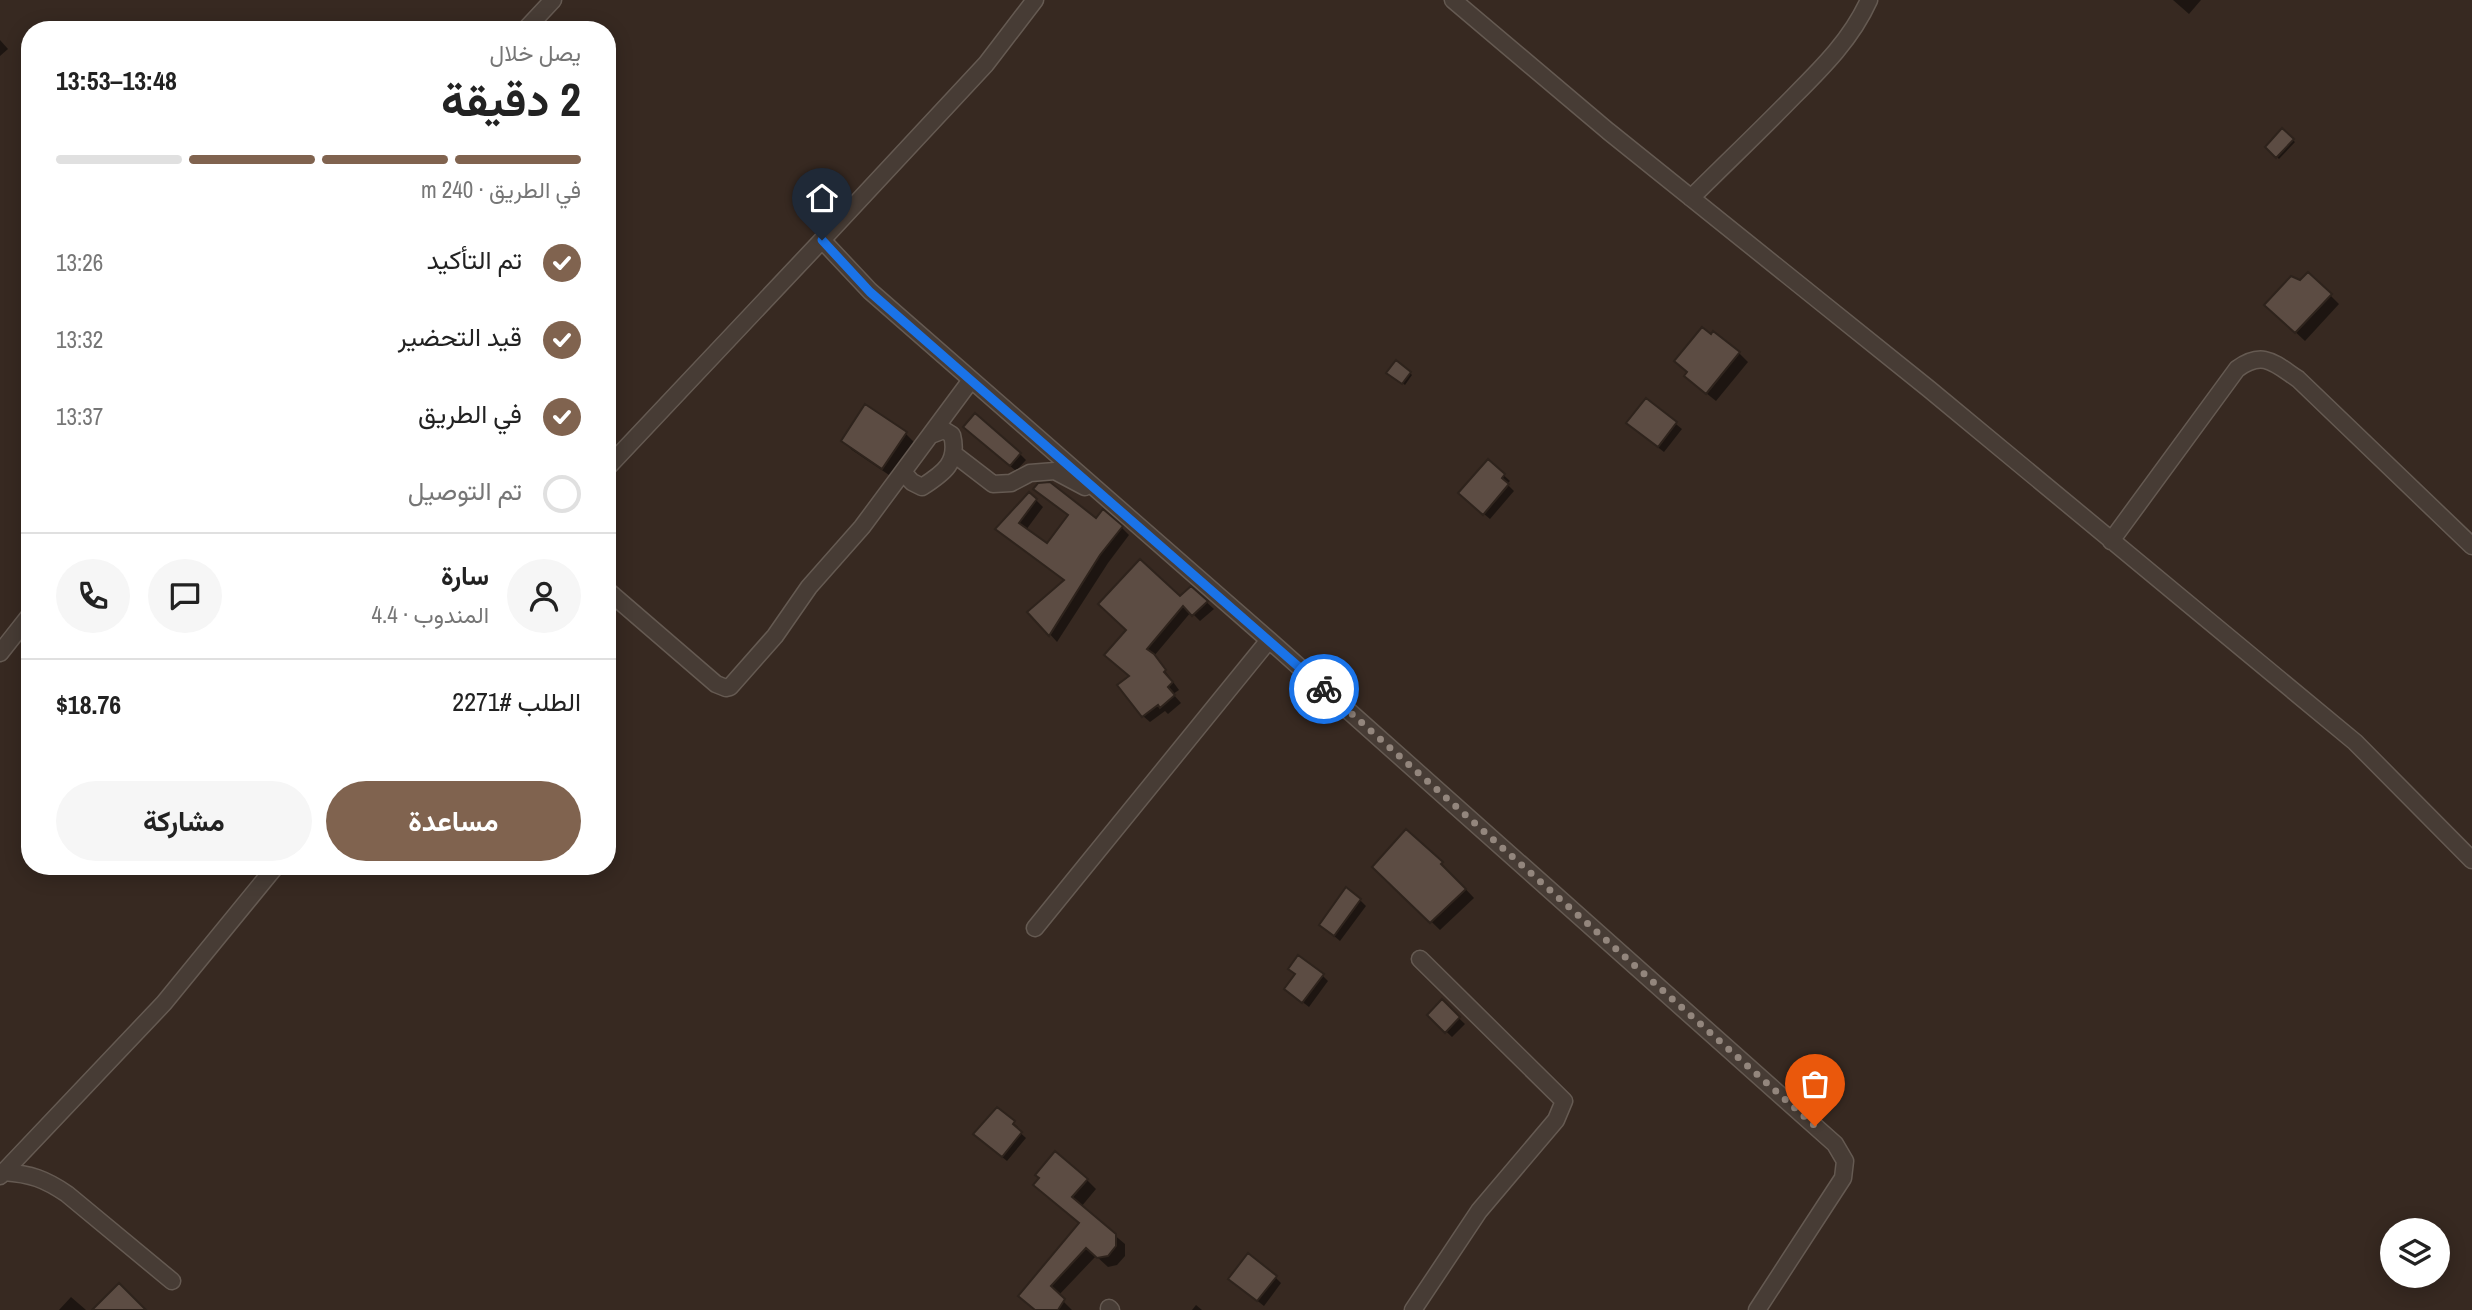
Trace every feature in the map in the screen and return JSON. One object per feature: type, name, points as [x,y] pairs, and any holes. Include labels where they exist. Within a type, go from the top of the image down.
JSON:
[{"type":"street","points":[[533,21],[553,0]]},
{"type":"street","points":[[616,458],[986,64],[1035,0]]},
{"type":"street","points":[[1452,0],[1691,198],[1929,389],[2355,742],[2472,860]]},
{"type":"street","points":[[1691,198],[1830,58],[1862,17],[1869,0]]},
{"type":"street","points":[[822,240],[870,292],[1269,640],[1835,1144],[1845,1161],[1843,1178],[1758,1310]]},
{"type":"street","points":[[2111,541],[2237,369],[2249,360],[2260,358],[2272,361],[2298,379],[2472,546]]},
{"type":"street","points":[[616,598],[716,684],[730,687],[775,636],[809,587],[862,527],[971,380]]},
{"type":"street","points":[[903,472],[912,482],[922,487],[937,478],[952,461],[956,450],[952,435],[944,430],[931,435]]},
{"type":"street","points":[[954,454],[993,484],[1011,484],[1030,474],[1055,471],[1077,485],[1101,493]]},
{"type":"street","points":[[0,653],[21,626]]},
{"type":"street","points":[[1035,928],[1269,640]]},
{"type":"street","points":[[2,1174],[164,1003],[269,875]]},
{"type":"street","points":[[1413,1310],[1479,1211],[1556,1120],[1564,1101],[1420,960]]},
{"type":"street","points":[[2,1174],[28,1173],[50,1182],[172,1281]]},
{"type":"building","points":[[2282,128],[2294,139],[2276,158],[2265,147]]},
{"type":"building","points":[[2308,272],[2332,294],[2295,333],[2264,305],[2291,276],[2300,280]]},
{"type":"building","points":[[1702,327],[1711,334],[1713,331],[1740,352],[1706,394],[1684,376],[1687,372],[1674,361]]},
{"type":"building","points":[[1396,360],[1411,372],[1402,384],[1386,373]]},
{"type":"building","points":[[1646,398],[1677,422],[1658,447],[1626,423]]},
{"type":"building","points":[[865,404],[907,432],[882,469],[841,441]]},
{"type":"building","points":[[975,413],[1021,453],[1010,466],[963,427]]},
{"type":"building","points":[[1488,459],[1505,474],[1502,478],[1509,484],[1483,515],[1458,493]]},
{"type":"building","points":[[1050,482],[1096,518],[1103,509],[1123,526],[1100,555],[1049,636],[1027,612],[1064,580],[995,529],[1029,492],[1037,499],[1019,523],[1047,543],[1068,515],[1033,489],[1038,483]]},
{"type":"building","points":[[1140,559],[1180,596],[1191,586],[1208,601],[1192,616],[1183,606],[1147,649],[1166,670],[1164,672],[1173,682],[1168,687],[1175,695],[1160,708],[1158,705],[1142,717],[1117,685],[1129,676],[1104,655],[1126,630],[1098,604]]},
{"type":"building","points":[[1406,829],[1443,862],[1441,864],[1466,889],[1430,923],[1372,867]]},
{"type":"building","points":[[1346,887],[1361,899],[1334,936],[1319,925]]},
{"type":"building","points":[[1298,955],[1324,974],[1302,1003],[1284,989],[1295,974],[1288,969]]},
{"type":"building","points":[[1442,999],[1460,1017],[1445,1033],[1427,1015]]},
{"type":"building","points":[[997,1107],[1015,1121],[1013,1124],[1022,1132],[1002,1157],[973,1134]]},
{"type":"building","points":[[1055,1151],[1088,1179],[1072,1197],[1116,1234],[1116,1246],[1108,1256],[1097,1258],[1086,1248],[1051,1286],[1065,1299],[1058,1310],[1035,1310],[1018,1296],[1079,1223],[1033,1185],[1039,1178],[1035,1175]]},
{"type":"building","points":[[1248,1253],[1277,1276],[1257,1301],[1228,1279]]},
{"type":"building","points":[[119,1283],[146,1310],[92,1310]]},
{"type":"way so far","points":[[1324,689],[1815,1126]]},
{"type":"route","points":[[822,240],[870,292],[1324,689]]}]
